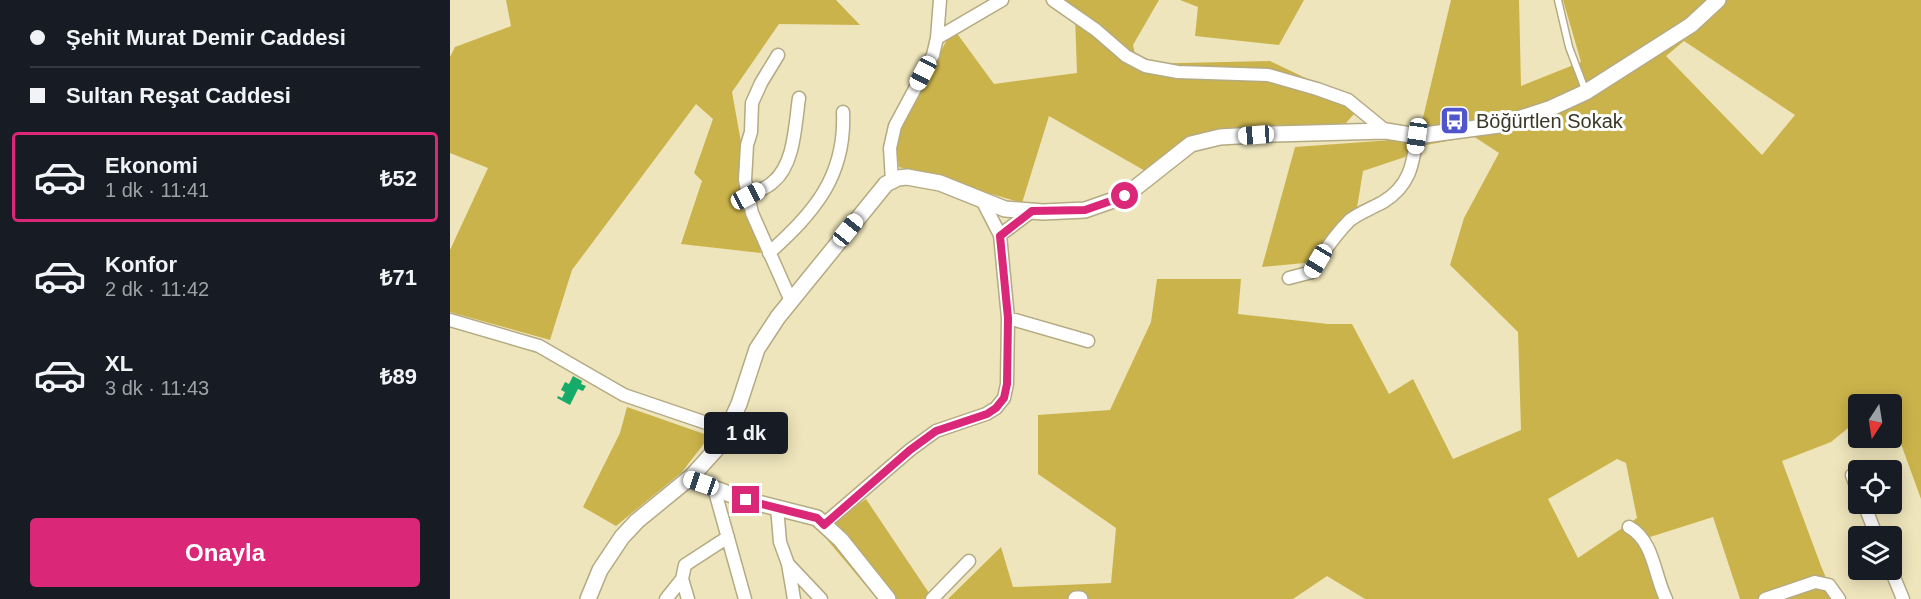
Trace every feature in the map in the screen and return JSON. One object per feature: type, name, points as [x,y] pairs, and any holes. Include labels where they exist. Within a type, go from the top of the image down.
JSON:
[{"type":"street","points":[[892,181],[890,148],[895,126],[933,55],[937,38],[940,0]]},
{"type":"street","points":[[937,38],[1002,0]]},
{"type":"street","points":[[588,599],[600,570],[622,537],[637,521],[688,479],[720,445],[739,404],[757,349],[791,301],[886,184],[907,177],[940,183],[1005,208],[1032,211],[1085,210],[1125,196],[1191,144],[1220,137],[1386,131],[1417,136],[1499,125],[1549,109],[1586,92],[1691,25],[1718,0]]},
{"type":"street","points":[[1056,1],[1096,30],[1126,56],[1145,66],[1178,72],[1268,75],[1348,100],[1386,131]]},
{"type":"street","points":[[778,55],[752,103],[746,180],[752,213],[791,301]]},
{"type":"street","points":[[748,196],[773,183],[785,170],[799,98]]},
{"type":"street","points":[[769,253],[800,225],[825,191],[840,158],[844,133],[843,112]]},
{"type":"street","points":[[1289,278],[1312,272],[1339,233],[1352,219],[1386,200],[1405,182],[1412,169],[1417,136]]},
{"type":"street","points":[[824,525],[910,450],[936,431],[987,414],[1004,398],[1007,384],[1008,318],[1000,236],[982,200]]},
{"type":"street","points":[[1000,236],[1032,211]]},
{"type":"street","points":[[1008,318],[1088,341]]},
{"type":"street","points":[[450,320],[538,346],[624,395],[727,430]]},
{"type":"street","points":[[688,479],[746,500],[817,518],[840,540],[888,599]]},
{"type":"street","points":[[714,488],[745,599]]},
{"type":"street","points":[[777,507],[780,543],[788,564],[794,599]]},
{"type":"street","points":[[1629,527],[1640,535],[1647,545],[1666,599]]},
{"type":"street","points":[[666,599],[682,579],[686,565],[728,537]]},
{"type":"street","points":[[932,599],[969,561]]},
{"type":"street","points":[[788,564],[820,599]]},
{"type":"street","points":[[682,579],[688,599]]},
{"type":"street","points":[[1895,580],[1903,599]]},
{"type":"street","points":[[1765,599],[1820,582],[1833,589],[1839,599]]},
{"type":"lane","points":[[1558,0],[1569,47],[1586,92]]},
{"type":"shaded area","points":[[506,0],[836,0],[860,25],[779,24],[732,92],[761,253],[681,244],[702,181],[694,173],[713,119],[696,104],[572,270],[550,340],[450,312],[450,250],[488,168],[450,153],[450,57],[455,47],[511,26]]},
{"type":"shaded area","points":[[1063,0],[1159,0],[1133,45],[1137,64],[1270,61],[1362,105],[1346,123],[1185,147],[1147,172],[1049,116],[1022,203],[899,167],[895,139],[953,28],[994,84],[1077,73],[1075,16]]},
{"type":"shaded area","points":[[1180,0],[1304,0],[1279,45],[1195,36],[1198,7]]},
{"type":"shaded area","points":[[1451,0],[1519,0],[1521,86],[1581,62],[1563,0],[1921,0],[1921,499],[1902,447],[1902,394],[1848,394],[1848,428],[1831,442],[1782,461],[1835,599],[1740,599],[1713,517],[1650,537],[1672,599],[1365,599],[1327,576],[1293,599],[948,599],[1001,547],[1013,587],[1111,583],[1116,528],[1038,474],[1038,415],[1110,410],[1151,322],[1157,279],[1241,279],[1238,314],[1328,324],[1352,324],[1389,394],[1413,379],[1453,459],[1521,430],[1518,332],[1450,265],[1464,218],[1499,153],[1473,136],[1416,147]],"holes":[[[1684,41],[1795,115],[1762,155],[1666,56]],[[1617,459],[1626,463],[1637,518],[1578,558],[1548,499]]]},
{"type":"shaded area","points":[[1406,139],[1408,156],[1363,171],[1354,226],[1315,262],[1262,267],[1295,147]]},
{"type":"shaded area","points":[[573,376],[586,386],[583,391],[578,389],[570,405],[557,398],[558,396],[562,398],[565,392],[561,390],[565,382],[569,384]]},
{"type":"shaded area","points":[[627,407],[710,436],[681,473],[616,526],[583,507],[620,433]]},
{"type":"shaded area","points":[[866,499],[933,599],[877,599],[819,530]]},
{"type":"place","name":"Böğürtlen Sokak","points":[[1455,121]]},
{"type":"route","points":[[746,500],[817,518],[824,525],[910,450],[936,431],[987,414],[996,408],[1004,398],[1007,384],[1008,318],[1000,236],[1032,211],[1085,210],[1125,196]]}]
